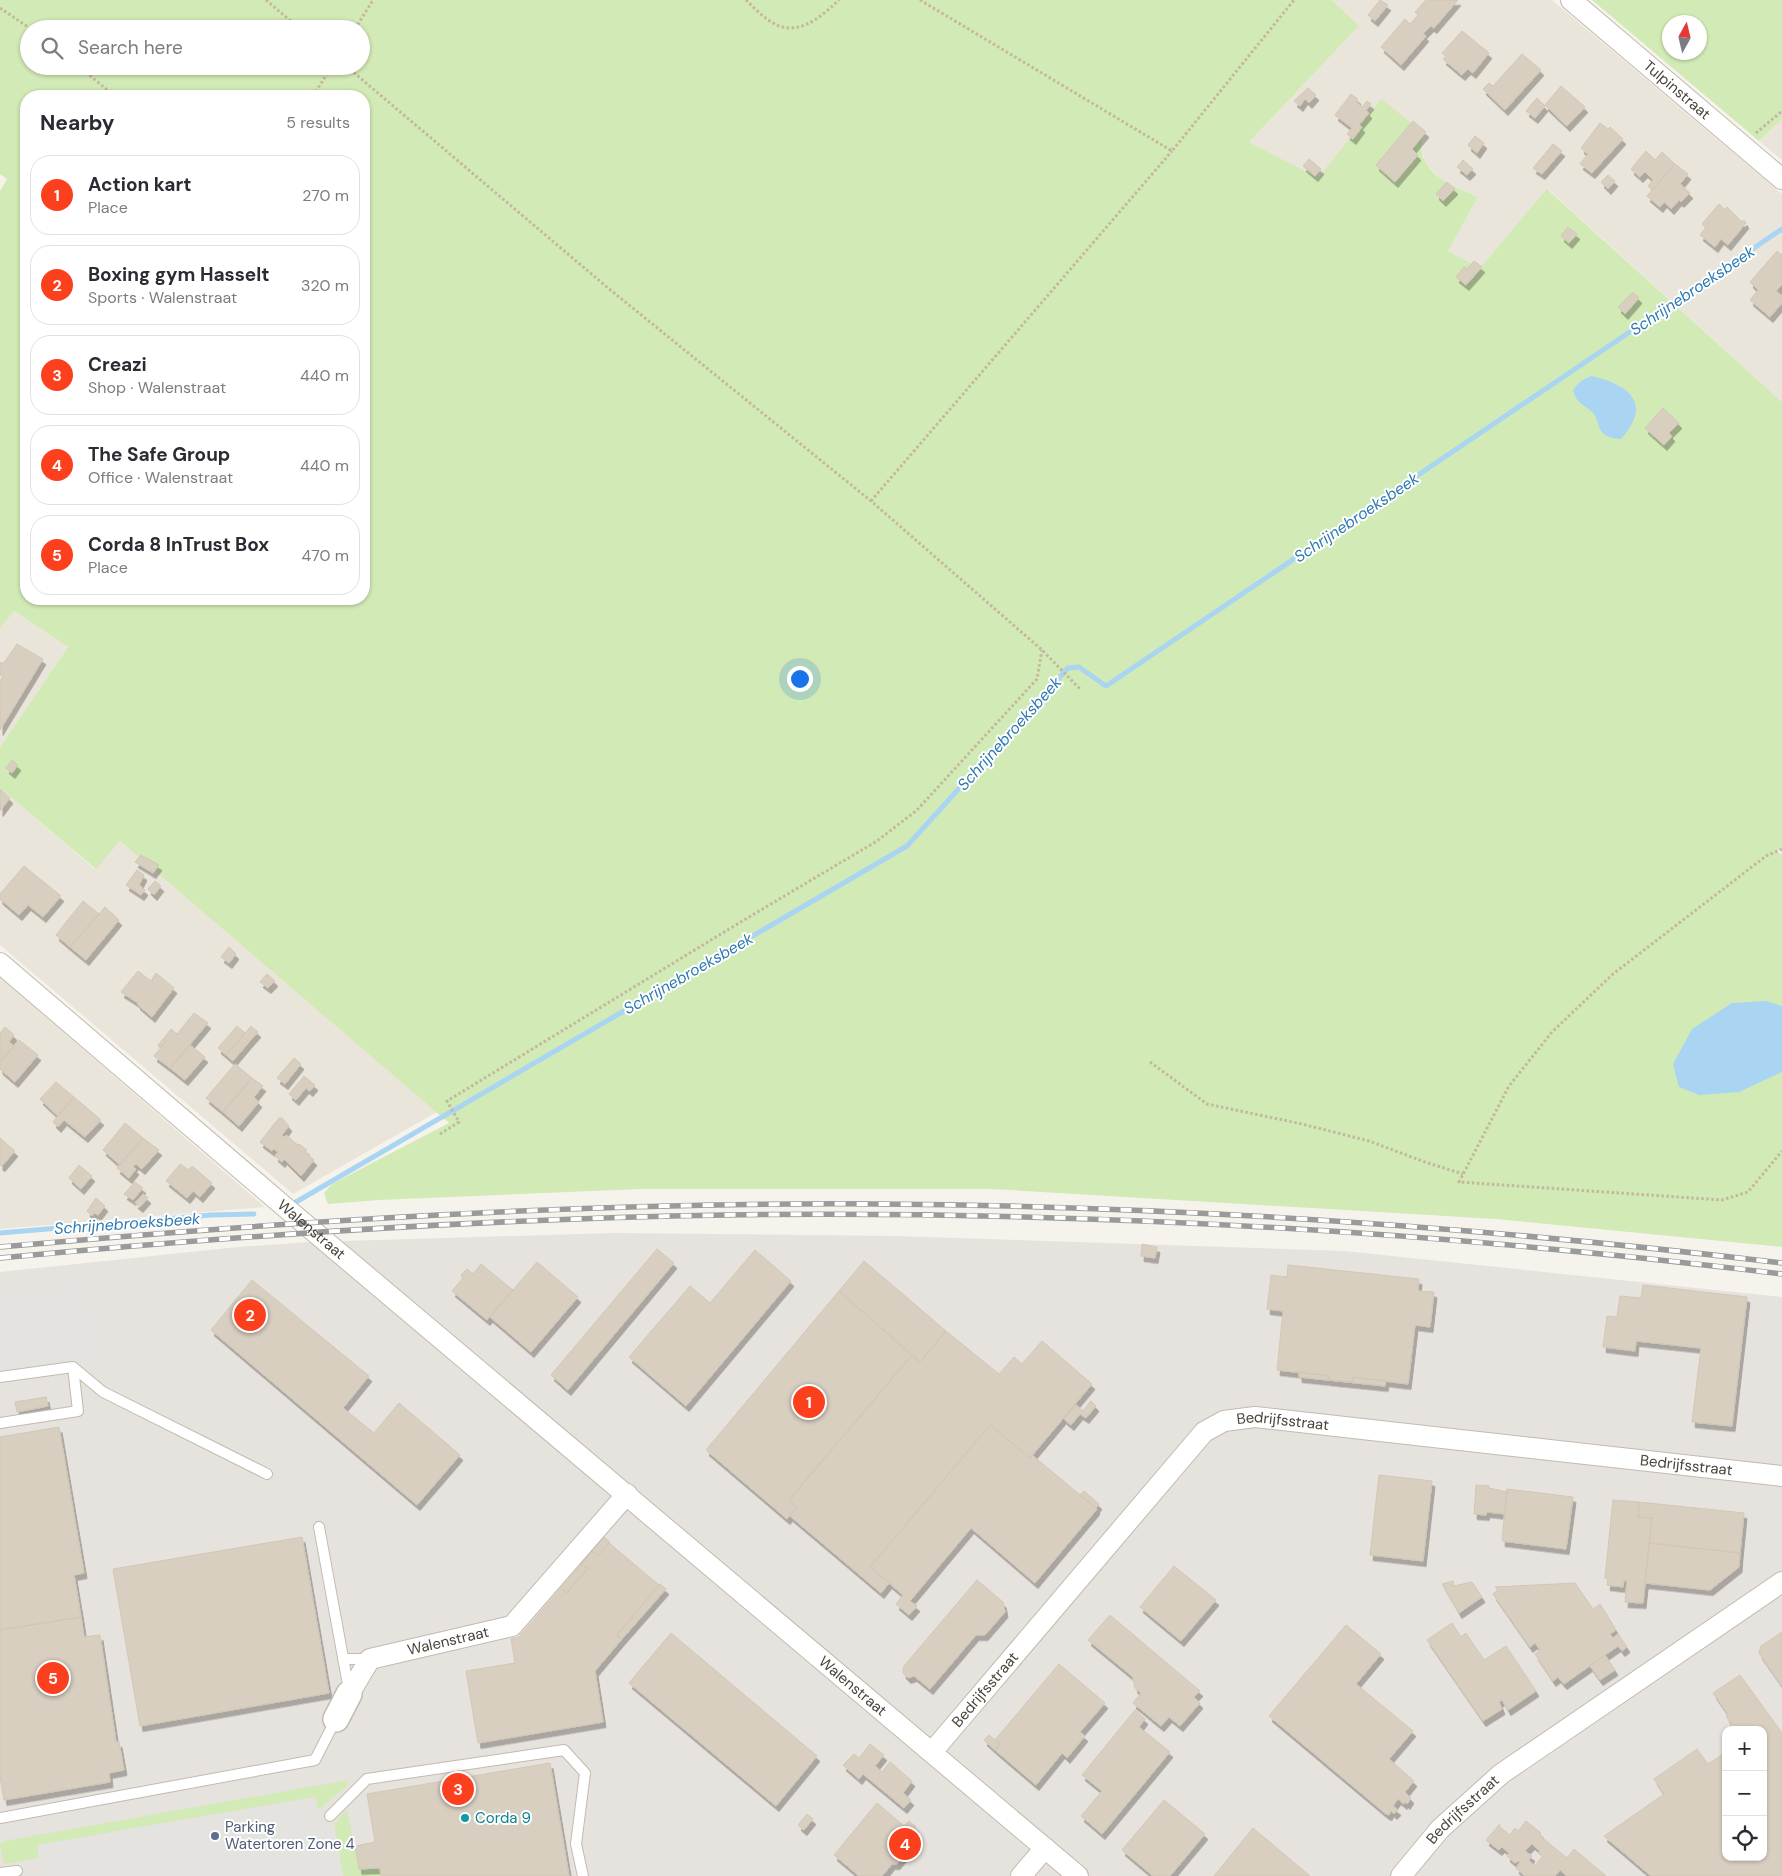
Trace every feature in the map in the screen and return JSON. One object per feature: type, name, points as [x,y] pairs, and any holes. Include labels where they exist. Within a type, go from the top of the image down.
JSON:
[{"type":"street","name":"Tulpinstraat","points":[[1571,0],[1782,179]]},
{"type":"street","name":"Walenstraat","points":[[0,963],[278,1202],[627,1494],[1078,1876]]},
{"type":"street","name":"Bedrijfsstraat","points":[[932,1752],[1204,1432],[1224,1421],[1255,1417],[1782,1476]]},
{"type":"street","name":"Walenstraat","points":[[370,1659],[512,1626],[627,1494]]},
{"type":"street","name":"Bedrijfsstraat","points":[[1401,1876],[1440,1829],[1501,1774],[1782,1582]]},
{"type":"street","points":[[336,1719],[370,1659]]},
{"type":"street","points":[[1021,1876],[1045,1848]]},
{"type":"lane","points":[[0,1377],[73,1367],[102,1392],[267,1474]]},
{"type":"lane","points":[[0,1423],[78,1411],[73,1367]]},
{"type":"lane","points":[[318,1526],[349,1694]]},
{"type":"lane","points":[[343,1659],[370,1659]]},
{"type":"lane","points":[[0,1818],[315,1760],[336,1719]]},
{"type":"lane","points":[[330,1816],[367,1779],[564,1750],[585,1773],[576,1844],[582,1876]]},
{"type":"lane","points":[[0,1873],[16,1870]]},
{"type":"path","points":[[266,0],[289,20]]},
{"type":"path","points":[[361,20],[373,0]]},
{"type":"path","points":[[746,0],[771,22],[789,28],[805,26],[818,19],[839,0]]},
{"type":"path","points":[[920,0],[1172,152]]},
{"type":"path","points":[[872,500],[1172,152],[1294,0]]},
{"type":"path","points":[[0,8],[20,22]]},
{"type":"path","points":[[89,75],[108,90]]},
{"type":"path","points":[[317,90],[326,75]]},
{"type":"path","points":[[357,75],[608,288],[872,500],[1042,650],[1080,689]]},
{"type":"path","points":[[1743,146],[1782,111]]},
{"type":"path","points":[[440,1134],[459,1122],[447,1101],[730,928],[877,841],[917,810],[1037,679],[1042,650]]},
{"type":"path","points":[[1782,849],[1766,856],[1614,974],[1552,1032],[1509,1086],[1459,1182],[1722,1200],[1748,1192],[1782,1151]]},
{"type":"path","points":[[1150,1062],[1207,1104],[1302,1124],[1369,1141],[1463,1174]]},
{"type":"shaded area","points":[[1332,0],[1552,0],[1782,194],[1782,402],[1548,189],[1480,268],[1448,251],[1478,197],[1441,180],[1426,164],[1422,151],[1424,133],[1381,100],[1318,179],[1249,142],[1359,26]]},
{"type":"shaded area","points":[[1782,119],[1782,160],[1759,141]]},
{"type":"shaded area","points":[[14,611],[68,647],[0,747],[0,629]]},
{"type":"shaded area","points":[[0,788],[95,869],[120,841],[437,1112],[293,1194],[0,945]]},
{"type":"shaded area","points":[[0,977],[265,1207],[0,1229]]},
{"type":"shaded area","points":[[613,1233],[896,1236],[1344,1251],[1782,1297],[1782,1876],[0,1876],[0,1272],[238,1247],[311,1242]]},
{"type":"shaded area","points":[[91,1278],[99,1363],[0,1373],[0,1287]]},
{"type":"shaded area","name":"Parking Watertoren Zone 4","points":[[316,1797],[320,1826],[334,1824],[343,1876],[31,1876],[42,1874],[37,1845]]},
{"type":"green space","points":[[0,0],[1332,0],[1359,26],[1249,142],[1318,178],[1381,99],[1424,133],[1422,153],[1430,169],[1444,181],[1478,197],[1448,251],[1480,268],[1547,189],[1782,402],[1782,847],[1776,852],[1782,854],[1782,1247],[1496,1219],[991,1189],[641,1189],[379,1200],[328,1204],[324,1193],[332,1184],[449,1123],[120,841],[96,869],[0,788],[0,747],[68,647],[14,611],[0,629],[0,191],[7,179],[0,174]]},
{"type":"green space","points":[[1592,0],[1782,0],[1782,119],[1759,141],[1663,60],[1707,60],[1707,15],[1662,15],[1662,59]]},
{"type":"green space","points":[[348,1780],[347,1786],[318,1810],[315,1797],[38,1845],[39,1858],[4,1864],[0,1843],[10,1840]]},
{"type":"green space","points":[[347,1810],[359,1869],[380,1868],[381,1876],[343,1876],[334,1824]]},
{"type":"water","points":[[1592,376],[1617,385],[1626,390],[1632,397],[1636,406],[1635,415],[1621,439],[1612,438],[1602,432],[1595,415],[1576,398],[1573,390],[1584,379]]},
{"type":"water","points":[[1766,1001],[1782,1006],[1782,1072],[1739,1092],[1699,1095],[1679,1087],[1673,1064],[1692,1029],[1732,1003]]},
{"type":"building","points":[[1380,0],[1388,5],[1375,21],[1368,15]]},
{"type":"building","points":[[1426,0],[1458,0],[1434,28],[1431,26],[1423,34],[1426,36],[1401,65],[1381,47],[1405,19],[1410,24],[1418,15],[1415,12]]},
{"type":"building","points":[[1462,31],[1489,53],[1473,73],[1468,69],[1462,75],[1443,59],[1446,56],[1442,53]]},
{"type":"building","points":[[1522,54],[1541,70],[1505,110],[1483,89],[1489,83],[1493,86]]},
{"type":"building","points":[[1561,86],[1585,107],[1567,126],[1545,105]]},
{"type":"building","points":[[1308,88],[1316,95],[1309,103],[1305,99],[1300,106],[1294,101]]},
{"type":"building","points":[[1351,94],[1358,99],[1356,102],[1362,107],[1367,101],[1371,104],[1366,110],[1369,113],[1359,125],[1362,127],[1353,139],[1347,134],[1352,128],[1335,115]]},
{"type":"building","points":[[1537,98],[1545,106],[1535,118],[1526,111]]},
{"type":"building","points":[[1413,121],[1426,132],[1412,149],[1418,155],[1395,182],[1376,165]]},
{"type":"building","points":[[1600,123],[1608,129],[1610,127],[1623,139],[1592,173],[1580,164],[1588,154],[1581,148]]},
{"type":"building","points":[[1475,136],[1484,143],[1477,153],[1468,145]]},
{"type":"building","points":[[1553,144],[1562,151],[1542,174],[1533,168]]},
{"type":"building","points":[[1646,151],[1655,160],[1662,152],[1675,164],[1652,190],[1648,186],[1653,180],[1645,172],[1640,177],[1631,169]]},
{"type":"building","points":[[1309,159],[1321,169],[1315,176],[1303,166]]},
{"type":"building","points":[[1463,160],[1473,169],[1467,175],[1457,167]]},
{"type":"building","points":[[1675,164],[1688,174],[1680,184],[1690,193],[1681,202],[1679,200],[1671,209],[1664,202],[1660,207],[1647,196]]},
{"type":"building","points":[[1608,175],[1615,181],[1608,189],[1601,182]]},
{"type":"building","points":[[1447,182],[1455,189],[1443,201],[1436,194]]},
{"type":"building","points":[[1719,204],[1725,210],[1727,207],[1742,222],[1744,220],[1746,223],[1728,245],[1721,239],[1715,247],[1700,235],[1706,227],[1702,224]]},
{"type":"building","points":[[1568,227],[1577,234],[1569,243],[1561,236]]},
{"type":"building","points":[[1777,251],[1782,255],[1782,285],[1776,291],[1782,296],[1782,303],[1770,317],[1750,300],[1758,290],[1750,282]]},
{"type":"building","points":[[1474,261],[1482,267],[1466,285],[1456,277],[1464,267],[1467,269]]},
{"type":"building","points":[[1633,292],[1639,298],[1625,314],[1618,307]]},
{"type":"building","points":[[1663,408],[1679,423],[1669,433],[1672,436],[1664,445],[1645,428]]},
{"type":"building","points":[[17,644],[43,659],[0,730],[0,681],[3,676],[0,675],[0,664],[1,662],[3,664]]},
{"type":"building","points":[[12,760],[18,765],[12,773],[6,768]]},
{"type":"building","points":[[0,789],[10,798],[0,811]]},
{"type":"building","points":[[141,855],[159,865],[153,873],[135,862]]},
{"type":"building","points":[[24,866],[61,896],[43,917],[28,905],[19,915],[0,899],[0,894]]},
{"type":"building","points":[[137,870],[144,875],[139,885],[145,890],[141,895],[126,885]]},
{"type":"building","points":[[155,881],[161,886],[154,895],[148,889]]},
{"type":"building","points":[[83,901],[99,914],[70,947],[56,935]]},
{"type":"building","points":[[105,907],[119,920],[86,960],[70,947]]},
{"type":"building","points":[[229,947],[236,954],[229,963],[221,957]]},
{"type":"building","points":[[138,971],[151,981],[156,973],[174,988],[152,1017],[138,1003],[121,992]]},
{"type":"building","points":[[267,974],[275,981],[268,988],[260,982]]},
{"type":"building","points":[[194,1013],[208,1023],[170,1068],[154,1056],[167,1040],[164,1038],[171,1029],[177,1034]]},
{"type":"building","points":[[237,1026],[245,1033],[226,1055],[218,1048]]},
{"type":"building","points":[[251,1026],[258,1032],[249,1042],[243,1036]]},
{"type":"building","points":[[5,1027],[14,1035],[9,1042],[14,1046],[0,1062],[0,1033]]},
{"type":"building","points":[[243,1036],[249,1042],[233,1061],[226,1055]]},
{"type":"building","points":[[164,1038],[167,1040],[160,1048],[158,1045]]},
{"type":"building","points":[[19,1040],[38,1055],[15,1082],[0,1069],[0,1062]]},
{"type":"building","points":[[190,1045],[205,1057],[185,1080],[170,1068]]},
{"type":"building","points":[[294,1058],[301,1064],[285,1084],[277,1078]]},
{"type":"building","points":[[235,1064],[252,1078],[223,1112],[206,1098]]},
{"type":"building","points":[[304,1076],[315,1085],[310,1091],[306,1088],[296,1100],[289,1094]]},
{"type":"building","points":[[252,1078],[263,1086],[254,1097],[259,1102],[239,1126],[223,1112]]},
{"type":"building","points":[[56,1082],[74,1097],[58,1116],[40,1099]]},
{"type":"building","points":[[74,1097],[101,1120],[85,1137],[64,1120],[58,1127],[53,1122]]},
{"type":"building","points":[[279,1118],[282,1118],[289,1126],[282,1135],[284,1137],[286,1135],[307,1150],[305,1152],[314,1160],[301,1176],[284,1159],[282,1162],[275,1156],[278,1152],[274,1149],[272,1151],[260,1142]]},
{"type":"building","points":[[125,1123],[143,1138],[120,1165],[103,1150]]},
{"type":"building","points":[[0,1138],[15,1151],[2,1166],[0,1165]]},
{"type":"building","points":[[143,1138],[159,1150],[142,1169],[136,1164],[133,1167],[136,1169],[129,1178],[117,1168]]},
{"type":"building","points":[[180,1164],[189,1170],[192,1166],[212,1183],[200,1197],[193,1191],[187,1198],[166,1181]]},
{"type":"building","points":[[79,1165],[92,1176],[81,1189],[69,1178]]},
{"type":"building","points":[[135,1182],[143,1188],[133,1200],[124,1194]]},
{"type":"building","points":[[143,1194],[148,1198],[140,1207],[135,1203]]},
{"type":"building","points":[[96,1198],[105,1206],[98,1215],[95,1213],[92,1216],[87,1211]]},
{"type":"building","points":[[1142,1244],[1157,1247],[1155,1258],[1141,1256]]},
{"type":"building","points":[[657,1249],[674,1263],[568,1390],[551,1375]]},
{"type":"building","points":[[755,1250],[791,1281],[686,1406],[629,1357],[690,1286],[710,1303]]},
{"type":"building","points":[[864,1261],[946,1331],[920,1362],[839,1291]]},
{"type":"building","points":[[537,1262],[578,1297],[531,1352],[490,1317]]},
{"type":"building","points":[[481,1264],[513,1290],[487,1320],[452,1291],[463,1278],[461,1275],[467,1269],[473,1274]]},
{"type":"building","points":[[1288,1265],[1419,1279],[1418,1291],[1434,1292],[1430,1327],[1415,1325],[1408,1384],[1353,1377],[1353,1382],[1328,1380],[1329,1376],[1277,1370],[1283,1311],[1267,1309],[1271,1275],[1287,1277]]},
{"type":"building","points":[[252,1280],[369,1376],[343,1408],[374,1433],[399,1403],[460,1455],[417,1505],[211,1330]]},
{"type":"building","points":[[1643,1285],[1747,1297],[1732,1426],[1692,1422],[1701,1348],[1636,1341],[1635,1351],[1603,1347],[1607,1316],[1617,1317],[1620,1296],[1641,1298]]},
{"type":"building","points":[[839,1291],[912,1355],[789,1500],[797,1507],[787,1519],[706,1450]]},
{"type":"building","points":[[946,1331],[999,1374],[1014,1357],[1022,1364],[1042,1341],[1092,1384],[1030,1458],[990,1425],[870,1567],[889,1583],[881,1593],[790,1516],[797,1507],[789,1500],[912,1355],[920,1362]]},
{"type":"building","points":[[1299,1372],[1329,1376],[1328,1380],[1353,1382],[1353,1377],[1386,1381],[1385,1386],[1299,1377]]},
{"type":"building","points":[[46,1397],[48,1406],[17,1412],[15,1402]]},
{"type":"building","points":[[1091,1401],[1096,1406],[1086,1418],[1080,1414],[1071,1425],[1064,1419],[1076,1405],[1083,1411]]},
{"type":"building","points":[[990,1425],[1030,1458],[1032,1455],[1097,1509],[1035,1583],[971,1528],[910,1601],[917,1606],[909,1615],[896,1604],[903,1595],[870,1567]]},
{"type":"building","points":[[59,1427],[84,1573],[74,1575],[81,1617],[0,1630],[0,1437]]},
{"type":"building","points":[[1379,1475],[1432,1481],[1423,1561],[1370,1555]]},
{"type":"building","points":[[1476,1485],[1489,1486],[1489,1488],[1507,1492],[1505,1514],[1487,1512],[1486,1515],[1474,1514]]},
{"type":"building","points":[[1507,1489],[1573,1497],[1566,1549],[1502,1541]]},
{"type":"building","points":[[1084,1491],[1099,1504],[1096,1508],[1080,1495]]},
{"type":"building","points":[[1613,1500],[1639,1502],[1638,1517],[1652,1518],[1643,1603],[1625,1602],[1627,1581],[1624,1580],[1623,1587],[1607,1585],[1608,1579],[1605,1578]]},
{"type":"building","points":[[1639,1502],[1744,1513],[1740,1553],[1649,1543],[1652,1518],[1638,1517]]},
{"type":"building","points":[[302,1537],[329,1693],[140,1726],[113,1569]]},
{"type":"building","points":[[604,1537],[610,1542],[598,1556],[592,1551]]},
{"type":"building","points":[[609,1543],[659,1585],[617,1635],[622,1639],[595,1671],[603,1722],[478,1743],[466,1671],[515,1663],[511,1639],[519,1637],[561,1588],[567,1593],[588,1568],[581,1565],[593,1551],[598,1556]]},
{"type":"building","points":[[1649,1543],[1740,1553],[1739,1567],[1710,1590],[1645,1583]]},
{"type":"building","points":[[592,1551],[581,1565],[588,1568],[567,1593],[561,1588]]},
{"type":"building","points":[[1174,1566],[1216,1600],[1181,1641],[1140,1607]]},
{"type":"building","points":[[977,1580],[1003,1602],[1005,1612],[985,1635],[976,1635],[930,1689],[914,1676],[908,1678],[903,1673],[904,1666]]},
{"type":"building","points":[[1453,1581],[1454,1586],[1472,1582],[1482,1597],[1459,1613],[1442,1584]]},
{"type":"building","points":[[1575,1583],[1593,1609],[1600,1604],[1616,1630],[1610,1634],[1613,1638],[1618,1634],[1627,1647],[1622,1651],[1618,1646],[1564,1684],[1558,1677],[1553,1681],[1535,1654],[1540,1650],[1535,1643],[1530,1647],[1493,1594],[1498,1590],[1495,1587]]},
{"type":"building","points":[[660,1584],[666,1589],[622,1639],[617,1635]]},
{"type":"building","points":[[1110,1615],[1200,1691],[1194,1697],[1200,1703],[1180,1726],[1169,1717],[1161,1726],[1133,1703],[1141,1693],[1135,1688],[1133,1677],[1088,1640]]},
{"type":"building","points":[[81,1617],[84,1637],[100,1635],[116,1742],[119,1742],[124,1770],[109,1773],[110,1782],[4,1800],[0,1777],[0,1630]]},
{"type":"building","points":[[1452,1623],[1461,1637],[1466,1633],[1484,1660],[1506,1646],[1536,1691],[1508,1710],[1502,1700],[1499,1702],[1502,1709],[1483,1721],[1427,1640]]},
{"type":"building","points":[[1346,1625],[1381,1654],[1356,1684],[1413,1731],[1389,1759],[1414,1781],[1405,1792],[1411,1798],[1407,1804],[1398,1799],[1393,1806],[1398,1810],[1394,1814],[1391,1811],[1389,1815],[1386,1814],[1269,1716]]},
{"type":"building","points":[[1782,1632],[1782,1686],[1759,1653],[1761,1646]]},
{"type":"building","points":[[671,1633],[817,1756],[776,1806],[629,1683]]},
{"type":"building","points":[[1605,1655],[1615,1670],[1600,1680],[1590,1666]]},
{"type":"building","points":[[1059,1664],[1105,1703],[1080,1732],[1085,1736],[1067,1758],[1062,1753],[1036,1785],[995,1750],[1000,1744],[995,1740]]},
{"type":"building","points":[[1740,1675],[1782,1733],[1782,1876],[1651,1876],[1604,1836],[1664,1794],[1654,1779],[1697,1749],[1708,1764],[1722,1755],[1722,1861],[1767,1861],[1767,1726],[1730,1726],[1732,1725],[1726,1716],[1728,1714],[1713,1693]]},
{"type":"building","points":[[1135,1710],[1145,1719],[1139,1727],[1170,1752],[1102,1834],[1081,1816],[1102,1791],[1082,1775]]},
{"type":"building","points":[[989,1735],[1000,1744],[995,1750],[984,1740]]},
{"type":"building","points":[[870,1744],[884,1755],[875,1766],[882,1772],[890,1762],[912,1781],[903,1793],[911,1800],[904,1808],[863,1774],[859,1779],[843,1765],[854,1754],[859,1758]]},
{"type":"building","name":"Corda 9","points":[[550,1763],[569,1876],[381,1876],[380,1868],[359,1869],[355,1846],[375,1842],[367,1794]]},
{"type":"building","points":[[1164,1800],[1205,1834],[1170,1876],[1153,1876],[1122,1850]]},
{"type":"building","points":[[877,1803],[904,1826],[909,1821],[916,1827],[912,1832],[915,1835],[910,1842],[910,1848],[897,1864],[892,1864],[882,1876],[859,1876],[834,1855]]},
{"type":"building","points":[[807,1814],[813,1819],[804,1830],[798,1825]]},
{"type":"building","points":[[1526,1821],[1541,1833],[1539,1835],[1567,1858],[1574,1849],[1606,1876],[1567,1876],[1560,1870],[1555,1876],[1525,1876],[1516,1868],[1520,1862],[1515,1863],[1507,1856],[1509,1853],[1502,1847],[1499,1850],[1486,1840],[1500,1824],[1499,1826],[1510,1835],[1515,1828],[1518,1831]],"holes":[[[1532,1844],[1540,1851],[1539,1853],[1543,1856],[1535,1866],[1529,1860],[1532,1856],[1525,1851]]]},
{"type":"building","points":[[1253,1828],[1310,1876],[1214,1876]]},
{"type":"waterway","name":"Schrijnebroeksbeek","points":[[296,1202],[907,846],[1068,668],[1079,667],[1106,686],[1782,229]]},
{"type":"waterway","name":"Schrijnebroeksbeek","points":[[0,1233],[211,1215],[254,1214]]},
{"type":"railway","points":[[0,1247],[219,1229],[439,1215],[658,1206],[878,1204],[1104,1209],[1331,1221],[1557,1239],[1782,1263]]},
{"type":"railway","points":[[0,1258],[271,1235],[453,1224],[634,1217],[857,1214],[990,1216],[1255,1226],[1519,1246],[1782,1274]]},
{"type":"place","name":"Boxing gym Hasselt","points":[[250,1315]]},
{"type":"place","name":"Action kart","points":[[809,1402]]},
{"type":"place","name":"Corda 8 InTrust Box","points":[[53,1678]]},
{"type":"place","name":"Creazi","points":[[458,1789]]},
{"type":"place","name":"Corda 9","points":[[465,1818]]},
{"type":"place","name":"Parking Watertoren Zone 4","points":[[215,1836]]},
{"type":"place","name":"The Safe Group","points":[[905,1844]]}]
